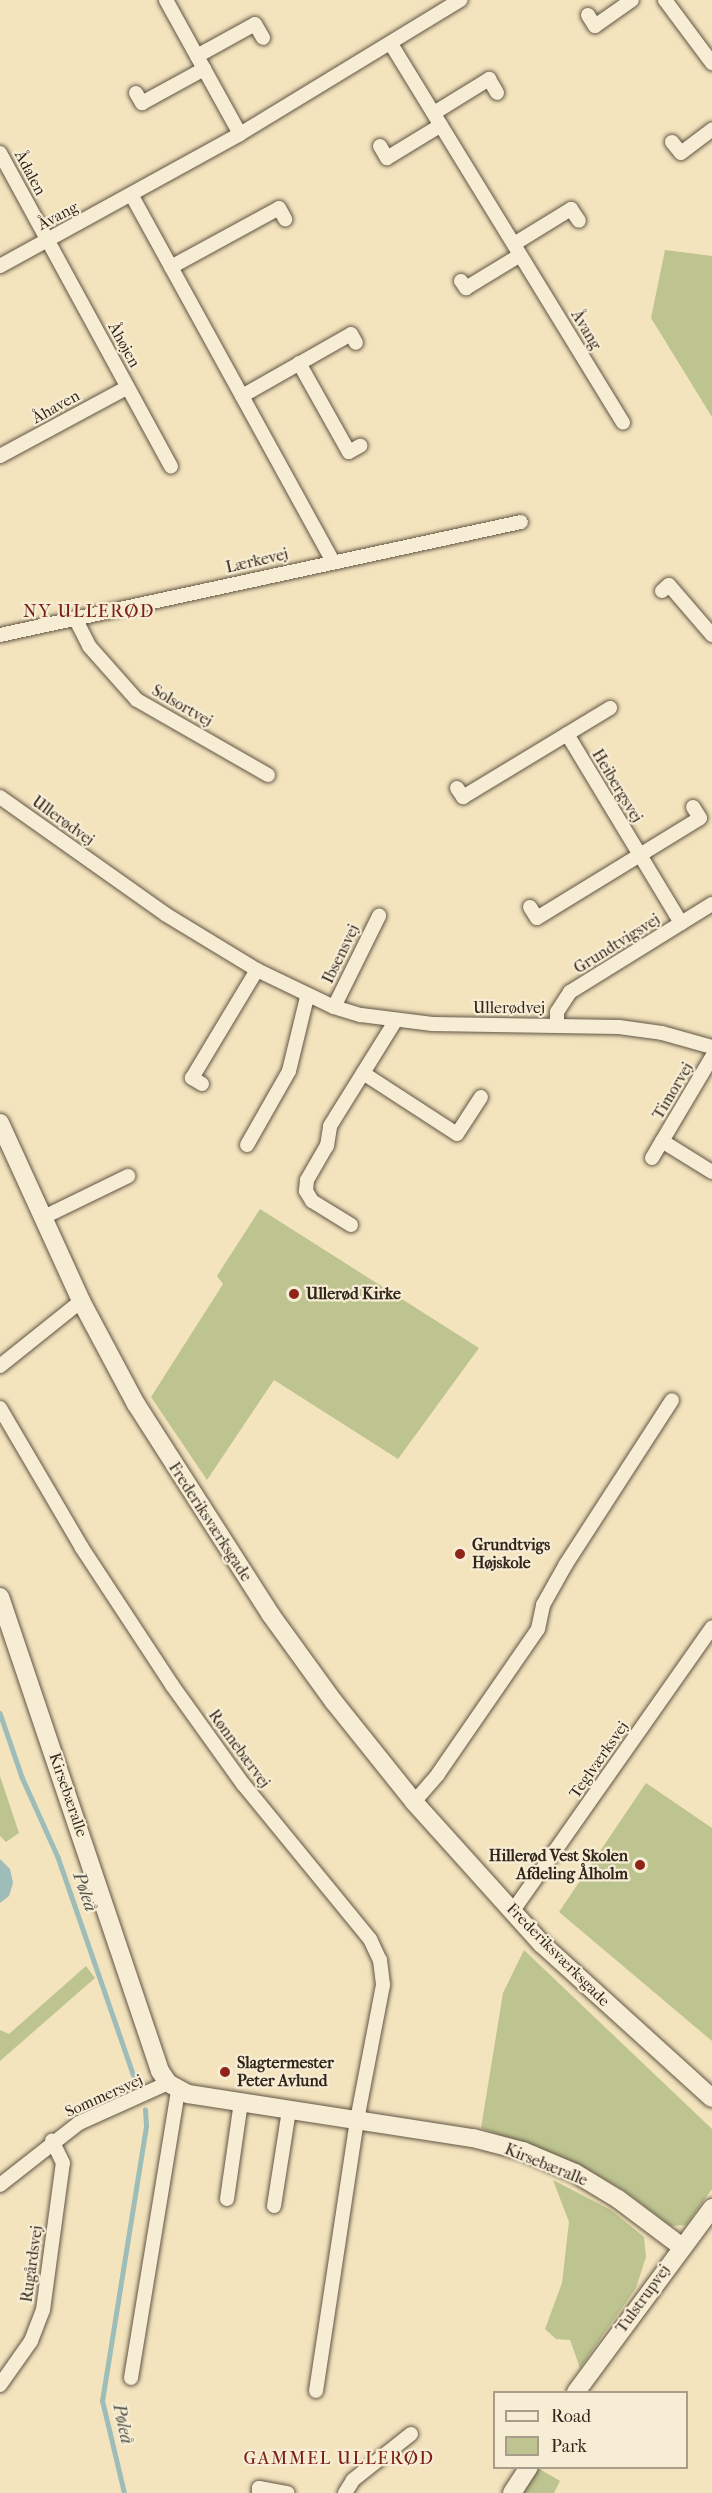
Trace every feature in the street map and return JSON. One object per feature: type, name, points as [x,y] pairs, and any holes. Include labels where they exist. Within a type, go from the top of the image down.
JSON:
[{"type":"street","points":[[166,0],[240,134]]},
{"type":"street","name":"Åvang","points":[[0,266],[132,196],[240,134],[460,0]]},
{"type":"street","points":[[588,15],[595,26],[632,0]]},
{"type":"street","points":[[665,0],[712,63]]},
{"type":"street","points":[[197,56],[255,24],[263,38]]},
{"type":"street","name":"Åvang","points":[[391,44],[622,422]]},
{"type":"street","points":[[136,93],[142,103],[204,69]]},
{"type":"street","points":[[380,146],[387,158],[489,80],[497,93]]},
{"type":"street","points":[[672,142],[681,153],[712,130]]},
{"type":"street","name":"Ådalen","points":[[0,153],[48,241]]},
{"type":"street","points":[[132,196],[333,561]]},
{"type":"street","points":[[171,267],[279,208],[285,219]]},
{"type":"street","points":[[461,281],[466,288],[571,209],[579,222]]},
{"type":"street","name":"Åhøjen","points":[[48,241],[171,466]]},
{"type":"street","points":[[242,396],[351,334],[356,343]]},
{"type":"street","points":[[299,363],[349,452],[360,446]]},
{"type":"street","name":"Åhaven","points":[[0,456],[128,387]]},
{"type":"street","name":"Lærkevej","points":[[0,635],[521,522]]},
{"type":"street","points":[[662,591],[669,585],[712,635]]},
{"type":"street","name":"Solsortvej","points":[[75,618],[89,646],[137,700],[268,776]]},
{"type":"street","points":[[457,788],[463,797],[610,708]]},
{"type":"street","name":"Heibergsvej","points":[[567,734],[681,923]]},
{"type":"street","name":"Ullerødvej","points":[[0,796],[165,914],[257,970],[307,997],[334,1007],[396,1020],[432,1024],[557,1024],[662,1033],[712,1047]]},
{"type":"street","points":[[530,907],[537,918],[640,855],[700,818],[693,807]]},
{"type":"street","name":"Grundtvigsvej","points":[[557,1024],[557,1012],[570,992],[712,904]]},
{"type":"street","name":"Ibsensvej","points":[[334,1007],[379,916]]},
{"type":"street","points":[[202,1084],[192,1078],[257,970]]},
{"type":"street","points":[[248,1145],[289,1071],[307,997]]},
{"type":"street","points":[[351,1225],[312,1201],[306,1191],[307,1180],[327,1146],[330,1126],[396,1020]]},
{"type":"street","name":"Timorvej","points":[[652,1158],[712,1057]]},
{"type":"street","points":[[363,1073],[457,1134],[481,1097]]},
{"type":"street","name":"Frederiksværksgade","points":[[0,1123],[81,1301],[181,1479],[271,1615],[334,1702],[414,1802],[513,1912],[592,1993],[712,2098]]},
{"type":"street","name":"Timorvej","points":[[662,1141],[712,1172]]},
{"type":"street","points":[[42,1218],[128,1176]]},
{"type":"street","points":[[0,1366],[81,1301]]},
{"type":"street","points":[[414,1802],[438,1774],[538,1629],[543,1605],[566,1564],[672,1400]]},
{"type":"street","name":"Rønnebærvej","points":[[0,1408],[82,1548],[172,1685],[243,1784],[370,1939],[380,1960],[383,1985],[357,2120]]},
{"type":"street","name":"Kirsebæralle","points":[[0,1597],[160,2071],[173,2087],[241,2102],[473,2138],[523,2151],[575,2173],[618,2199],[682,2247]]},
{"type":"street","name":"Teglværksvej","points":[[513,1912],[712,1627]]},
{"type":"street","points":[[131,2378],[173,2087]]},
{"type":"street","name":"Sommersvej","points":[[0,2185],[52,2140],[79,2123],[173,2087]]},
{"type":"street","points":[[227,2199],[241,2102]]},
{"type":"street","points":[[274,2206],[289,2110]]},
{"type":"street","points":[[316,2391],[357,2120]]},
{"type":"street","name":"Rugårdsvej","points":[[0,2385],[31,2341],[43,2310],[63,2163],[52,2140]]},
{"type":"street","name":"Tulstrupvej","points":[[577,2391],[712,2208]]},
{"type":"street","points":[[345,2493],[353,2480],[411,2434]]},
{"type":"street","points":[[512,2493],[527,2469]]},
{"type":"street","points":[[259,2493],[259,2488],[288,2493]]},
{"type":"green space","points":[[665,250],[712,256],[712,417],[651,318]]},
{"type":"green space","points":[[260,1209],[479,1348],[398,1459],[274,1380],[207,1480],[151,1397],[223,1284],[217,1276]]},
{"type":"green space","points":[[0,1776],[19,1833],[6,1842],[0,1836]]},
{"type":"green space","points":[[646,1783],[712,1828],[712,2041],[559,1912]]},
{"type":"green space","points":[[524,1950],[712,2129],[712,2189],[686,2225],[671,2226],[622,2189],[583,2167],[481,2128],[503,1993]]},
{"type":"green space","points":[[86,1966],[95,1978],[0,2061],[0,2030],[9,2034]]},
{"type":"green space","points":[[553,2180],[611,2210],[644,2237],[646,2257],[636,2288],[580,2368],[570,2340],[556,2339],[545,2329],[562,2283],[569,2222]]},
{"type":"green space","points":[[537,2469],[560,2481],[554,2493],[523,2493]]},
{"type":"water","points":[[0,1859],[10,1869],[13,1883],[9,1896],[0,1903]]},
{"type":"waterway","name":"Pøleå","points":[[0,1713],[22,1777],[58,1857],[136,2082]]},
{"type":"waterway","name":"Pøleå","points":[[124,2493],[102,2401],[146,2125],[145,2110]]},
{"type":"place","name":"Ullerød Kirke","points":[[294,1294]]},
{"type":"place","name":"Grundtvigs Højskole","points":[[460,1554]]},
{"type":"place","name":"Hillerød Vest Skolen Afdeling Ålholm","points":[[640,1865]]},
{"type":"place","name":"Slagtermester Peter Avlund","points":[[225,2072]]},
{"type":"district","name":"NY ULLERØD","points":[[89,612]]},
{"type":"district","name":"GAMMEL ULLERØD","points":[[339,2459]]}]
